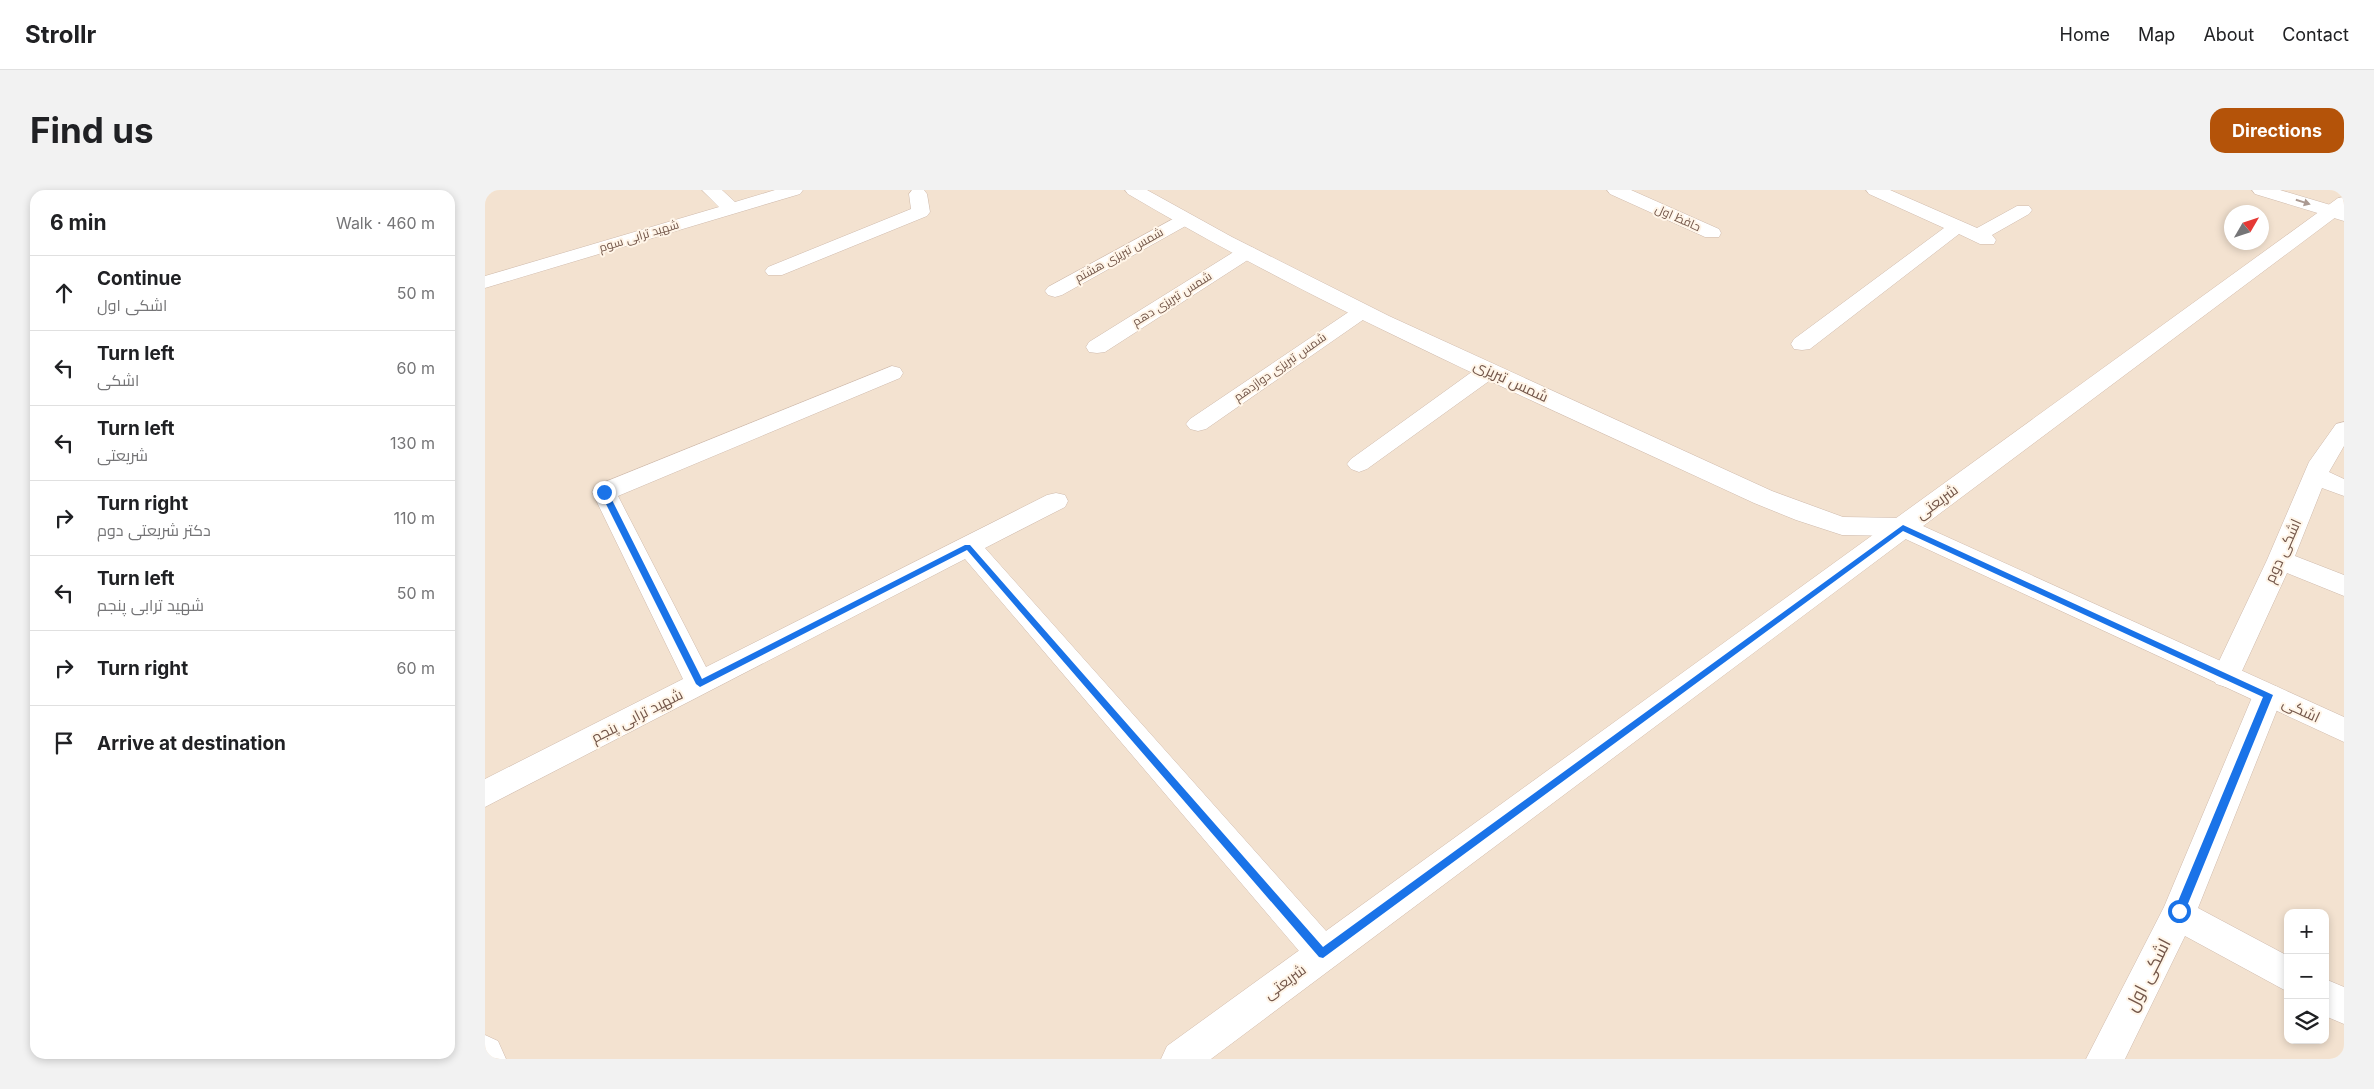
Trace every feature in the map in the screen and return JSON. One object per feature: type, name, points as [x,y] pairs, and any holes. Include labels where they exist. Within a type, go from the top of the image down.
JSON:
[{"type":"street","points":[[711,190],[731,208]]},
{"type":"street","name":"شهید ترابی سوم","points":[[485,282],[794,190]]},
{"type":"street","name":"شمس تبریزی","points":[[1134,190],[1184,220],[1488,371],[1805,514],[1842,526],[1903,527]]},
{"type":"street","name":"حافظ اول","points":[[1616,190],[1712,233]]},
{"type":"street","points":[[1875,190],[1982,238],[2023,210]]},
{"type":"street","points":[[2261,190],[2340,209]]},
{"type":"street","points":[[775,271],[921,212],[920,191]]},
{"type":"street","name":"شریعتی","points":[[1180,1059],[1903,527],[2340,209]]},
{"type":"street","name":"شمس تبریزی هشتم","points":[[1055,292],[1184,220]]},
{"type":"street","points":[[1802,344],[1957,227]]},
{"type":"street","name":"شمس تبریزی دهم","points":[[1097,347],[1247,252]]},
{"type":"street","name":"شمس تبریزی دوازدهم","points":[[1198,424],[1363,310]]},
{"type":"street","points":[[1359,464],[1488,371]]},
{"type":"street","points":[[700,684],[604,492],[892,373]]},
{"type":"street","name":"اشکی دوم","points":[[2226,676],[2280,560],[2321,462],[2344,429]]},
{"type":"street","points":[[2316,476],[2344,488]]},
{"type":"street","name":"شهید ترابی پنجم","points":[[485,794],[1056,501]]},
{"type":"street","name":"اشکی","points":[[1903,527],[2344,730]]},
{"type":"street","points":[[968,546],[1323,953]]},
{"type":"street","points":[[2280,560],[2344,586]]},
{"type":"street","name":"اشکی اول","points":[[2105,1059],[2178,915],[2268,695]]},
{"type":"street","points":[[2178,915],[2284,973]]},
{"type":"street","points":[[2329,998],[2344,1007]]},
{"type":"street","points":[[485,1054],[487,1059]]},
{"type":"shaded area","points":[[485,190],[2344,190],[2344,1059],[485,1059]]},
{"type":"route","points":[[604,492],[700,684],[968,546],[1323,953],[1903,527],[2268,695],[2179,911]]}]
